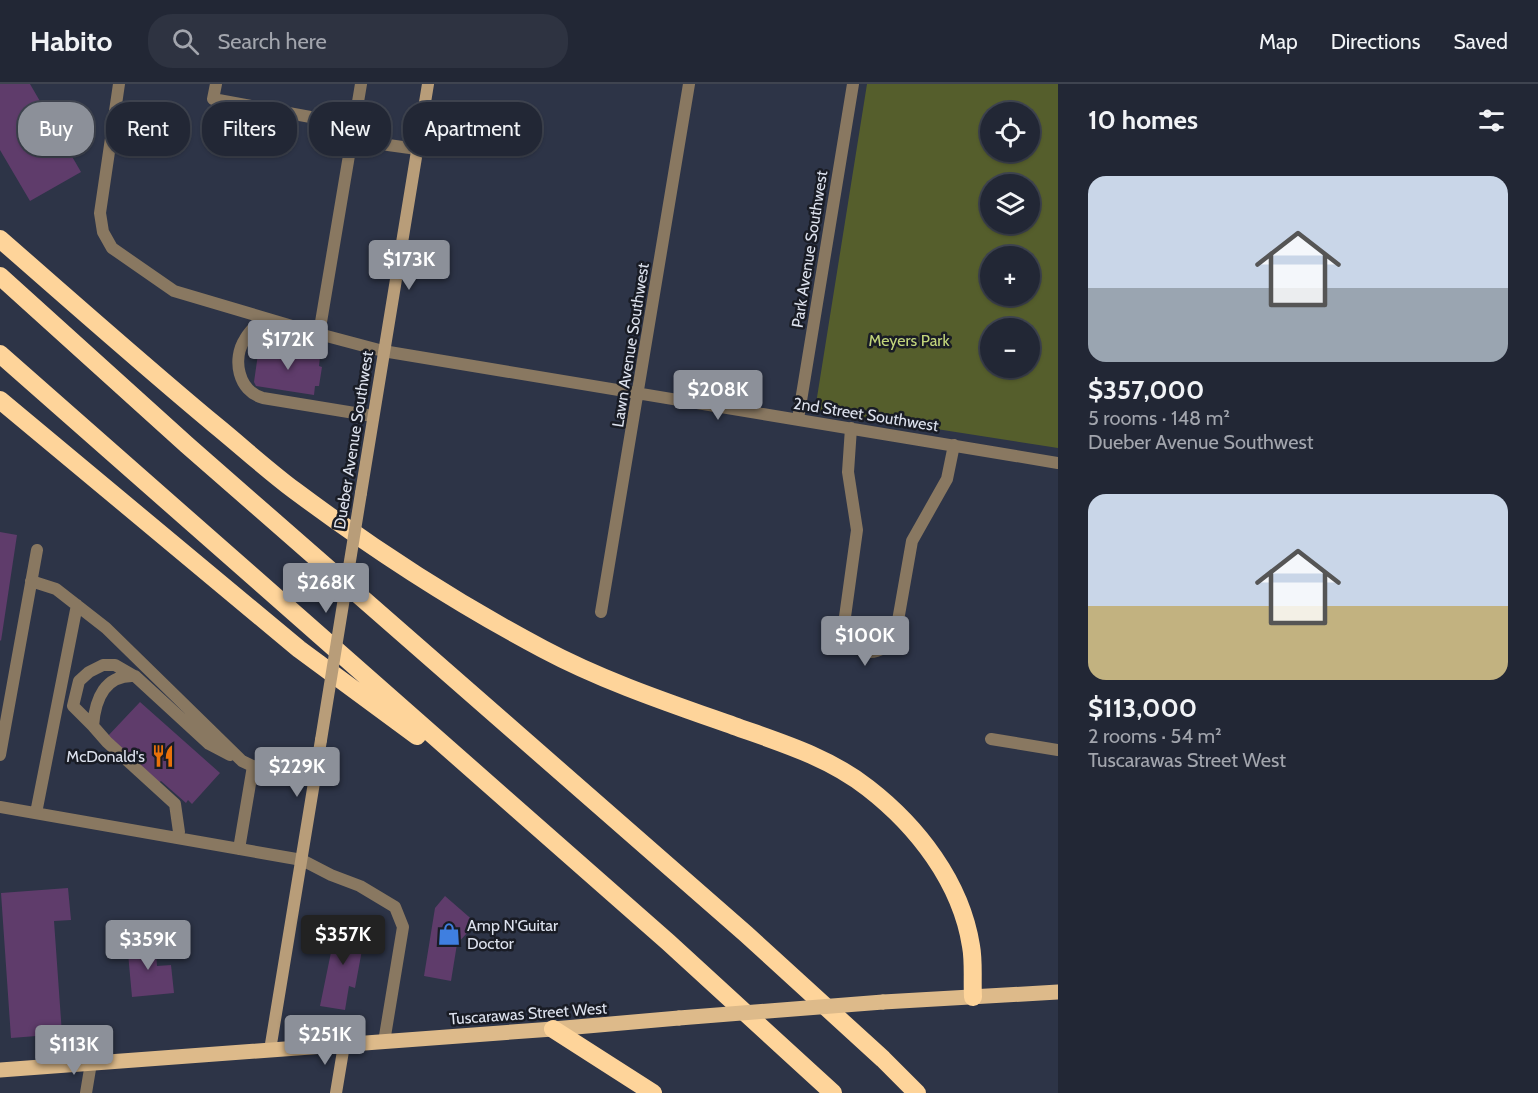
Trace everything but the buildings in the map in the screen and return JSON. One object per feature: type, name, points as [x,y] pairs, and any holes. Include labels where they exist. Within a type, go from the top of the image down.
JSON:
[{"type":"highway","points":[[0,239],[156,375],[292,489],[404,568],[547,651],[639,692],[795,748],[832,765],[866,786],[893,810],[923,842],[947,879],[962,909],[971,946],[973,997]]},
{"type":"highway","points":[[0,276],[205,461],[746,934],[917,1093]]},
{"type":"highway","points":[[0,354],[780,1043],[833,1093]]},
{"type":"highway","points":[[0,400],[299,649],[510,804]]},
{"type":"highway","points":[[553,1029],[653,1093]]},
{"type":"main road","name":"Tuscarawas Street West","points":[[0,1070],[883,1002],[1058,992]]},
{"type":"street","name":"2nd Street Southwest","points":[[119,84],[100,207],[103,232],[108,243],[117,252],[174,291],[383,351],[1058,463]]},
{"type":"street","points":[[216,84],[213,99],[309,117]]},
{"type":"street","points":[[357,102],[360,84]]},
{"type":"street","name":"Dueber Avenue Southwest","points":[[425,102],[428,84]]},
{"type":"street","name":"Lawn Avenue Southwest","points":[[601,612],[689,84]]},
{"type":"street","name":"Park Avenue Southwest","points":[[798,419],[853,84]]},
{"type":"street","points":[[319,334],[349,156]]},
{"type":"street","name":"Dueber Avenue Southwest","points":[[270,1050],[416,156]]},
{"type":"street","points":[[264,318],[246,337],[238,356],[240,374],[249,391],[258,397],[373,416]]},
{"type":"street","points":[[851,428],[848,472],[857,531],[844,624],[845,634],[850,642],[866,652],[876,652],[892,642],[896,632],[912,541],[947,479],[954,445]]},
{"type":"street","points":[[0,755],[37,550]]},
{"type":"street","points":[[32,581],[56,589],[106,628],[248,764]]},
{"type":"street","points":[[36,813],[77,605]]},
{"type":"street","points":[[179,832],[175,804],[107,742],[73,706],[79,681],[89,672],[104,665],[116,665],[135,676],[209,744],[265,772],[315,778]]},
{"type":"street","points":[[93,726],[94,712],[109,682],[122,676],[135,676]]},
{"type":"street","points":[[991,739],[1058,750]]},
{"type":"street","points":[[239,849],[248,764]]},
{"type":"street","points":[[0,807],[302,860],[331,875],[360,886],[395,907],[403,927],[384,1042]]},
{"type":"street","points":[[336,1093],[344,1045]]},
{"type":"street","points":[[86,1093],[91,1063]]},
{"type":"green space","name":"Meyers Park","points":[[867,84],[1058,84],[1058,448],[815,410]]},
{"type":"place","name":"McDonald's","points":[[163,756]]},
{"type":"place","name":"Amp N'Guitar Doctor","points":[[449,934]]}]
